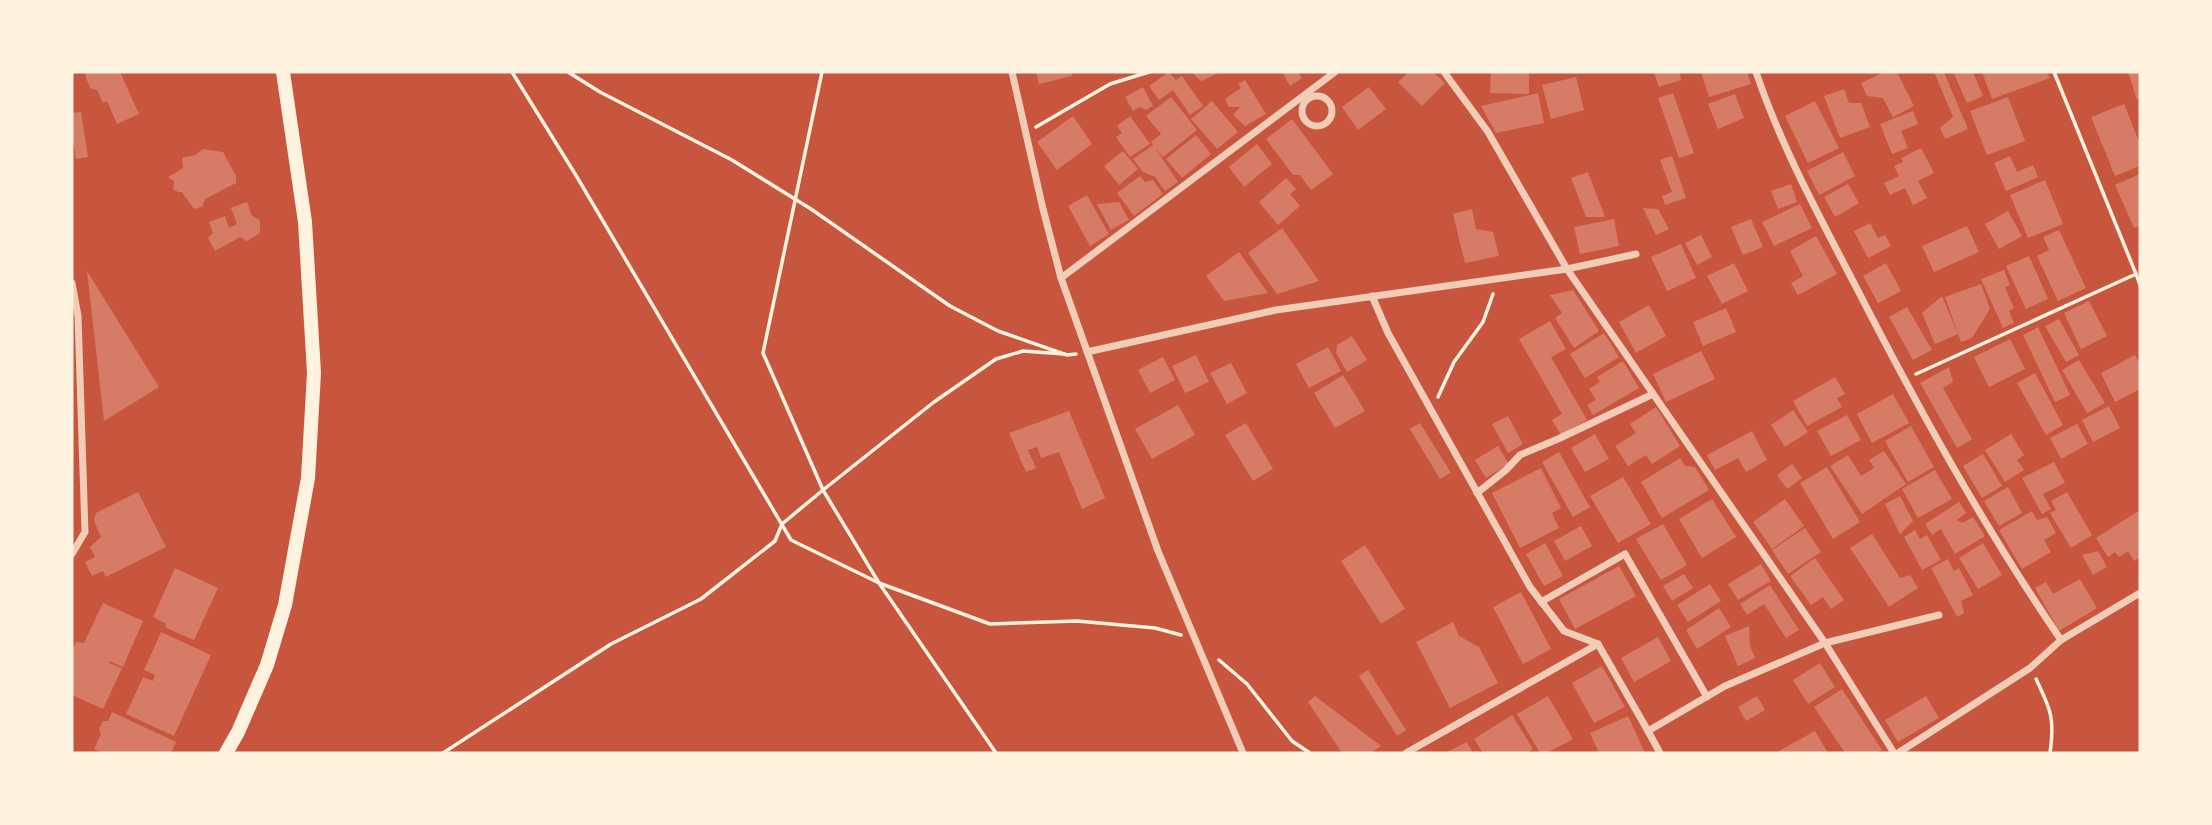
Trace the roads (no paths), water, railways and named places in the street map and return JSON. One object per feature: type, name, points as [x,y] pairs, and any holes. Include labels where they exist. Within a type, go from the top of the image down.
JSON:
[{"type":"main road","points":[[226,753],[267,665],[285,605],[308,478],[314,373],[305,222],[283,72]]},
{"type":"street","points":[[1012,72],[1061,278],[1158,551],[1243,753]]},
{"type":"street","points":[[1061,278],[1310,95],[1335,72]]},
{"type":"street","points":[[1444,72],[1488,132],[1566,269],[1825,643],[1896,753],[2030,668],[2061,640],[2140,593]]},
{"type":"street","points":[[1756,72],[1770,114],[1800,177],[1903,380],[1965,492],[2027,592],[2061,640]]},
{"type":"street","points":[[1310,95],[1325,99],[1331,106],[1331,116],[1321,125],[1311,125],[1304,118],[1304,104],[1310,95]]},
{"type":"street","points":[[1087,352],[1276,310],[1566,269],[1636,254]]},
{"type":"street","points":[[72,284],[85,531],[72,554]]},
{"type":"street","points":[[1372,296],[1388,334],[1530,587],[1564,631],[1598,644],[1660,753]]},
{"type":"street","points":[[1477,493],[1520,455],[1653,394]]},
{"type":"street","points":[[1541,602],[1625,554],[1707,697]]},
{"type":"street","points":[[1648,731],[1725,687],[1825,643],[1939,615]]},
{"type":"street","points":[[1405,753],[1598,644]]}]
